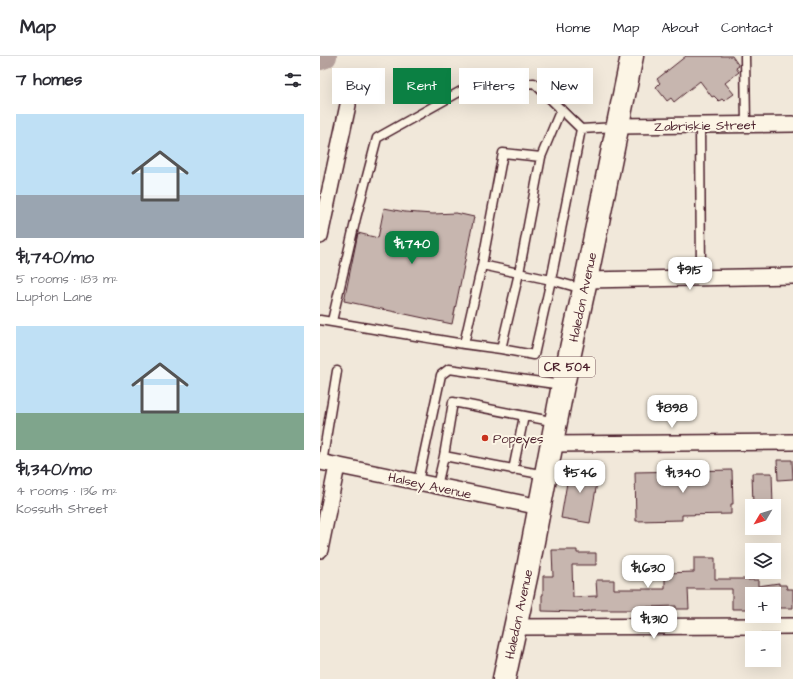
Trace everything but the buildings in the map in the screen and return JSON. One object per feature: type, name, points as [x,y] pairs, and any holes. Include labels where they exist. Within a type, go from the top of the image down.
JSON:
[{"type":"main road","name":"Haledon Avenue","points":[[504,679],[527,573],[563,385],[632,56]]},
{"type":"street","points":[[320,236],[348,105]]},
{"type":"street","name":"Zabriskie Street","points":[[617,126],[793,124]]},
{"type":"street","points":[[585,284],[701,277],[793,276]]},
{"type":"street","points":[[552,444],[793,442]]},
{"type":"street","name":"Halsey Avenue","points":[[321,463],[540,507]]},
{"type":"street","points":[[320,550],[338,466]]},
{"type":"street","points":[[515,627],[793,626]]},
{"type":"lane","points":[[744,56],[746,125]]},
{"type":"lane","points":[[332,321],[356,218],[377,138],[461,91],[534,83],[581,129],[617,126]]},
{"type":"lane","points":[[501,349],[519,273],[541,157],[561,109]]},
{"type":"lane","points":[[700,125],[701,277]]},
{"type":"lane","points":[[320,320],[534,355],[551,280],[581,129]]},
{"type":"lane","points":[[464,344],[482,265],[503,153],[541,157]]},
{"type":"lane","points":[[482,265],[551,280],[585,284]]},
{"type":"lane","points":[[418,482],[441,375],[449,369],[563,385]]},
{"type":"lane","points":[[321,463],[337,371]]},
{"type":"lane","points":[[437,486],[444,456],[453,402],[556,422]]},
{"type":"lane","points":[[513,470],[524,416]]},
{"type":"lane","points":[[444,456],[546,475]]},
{"type":"waterway","points":[[320,58],[325,56]]},
{"type":"place","name":"Popeyes","points":[[485,438]]}]
